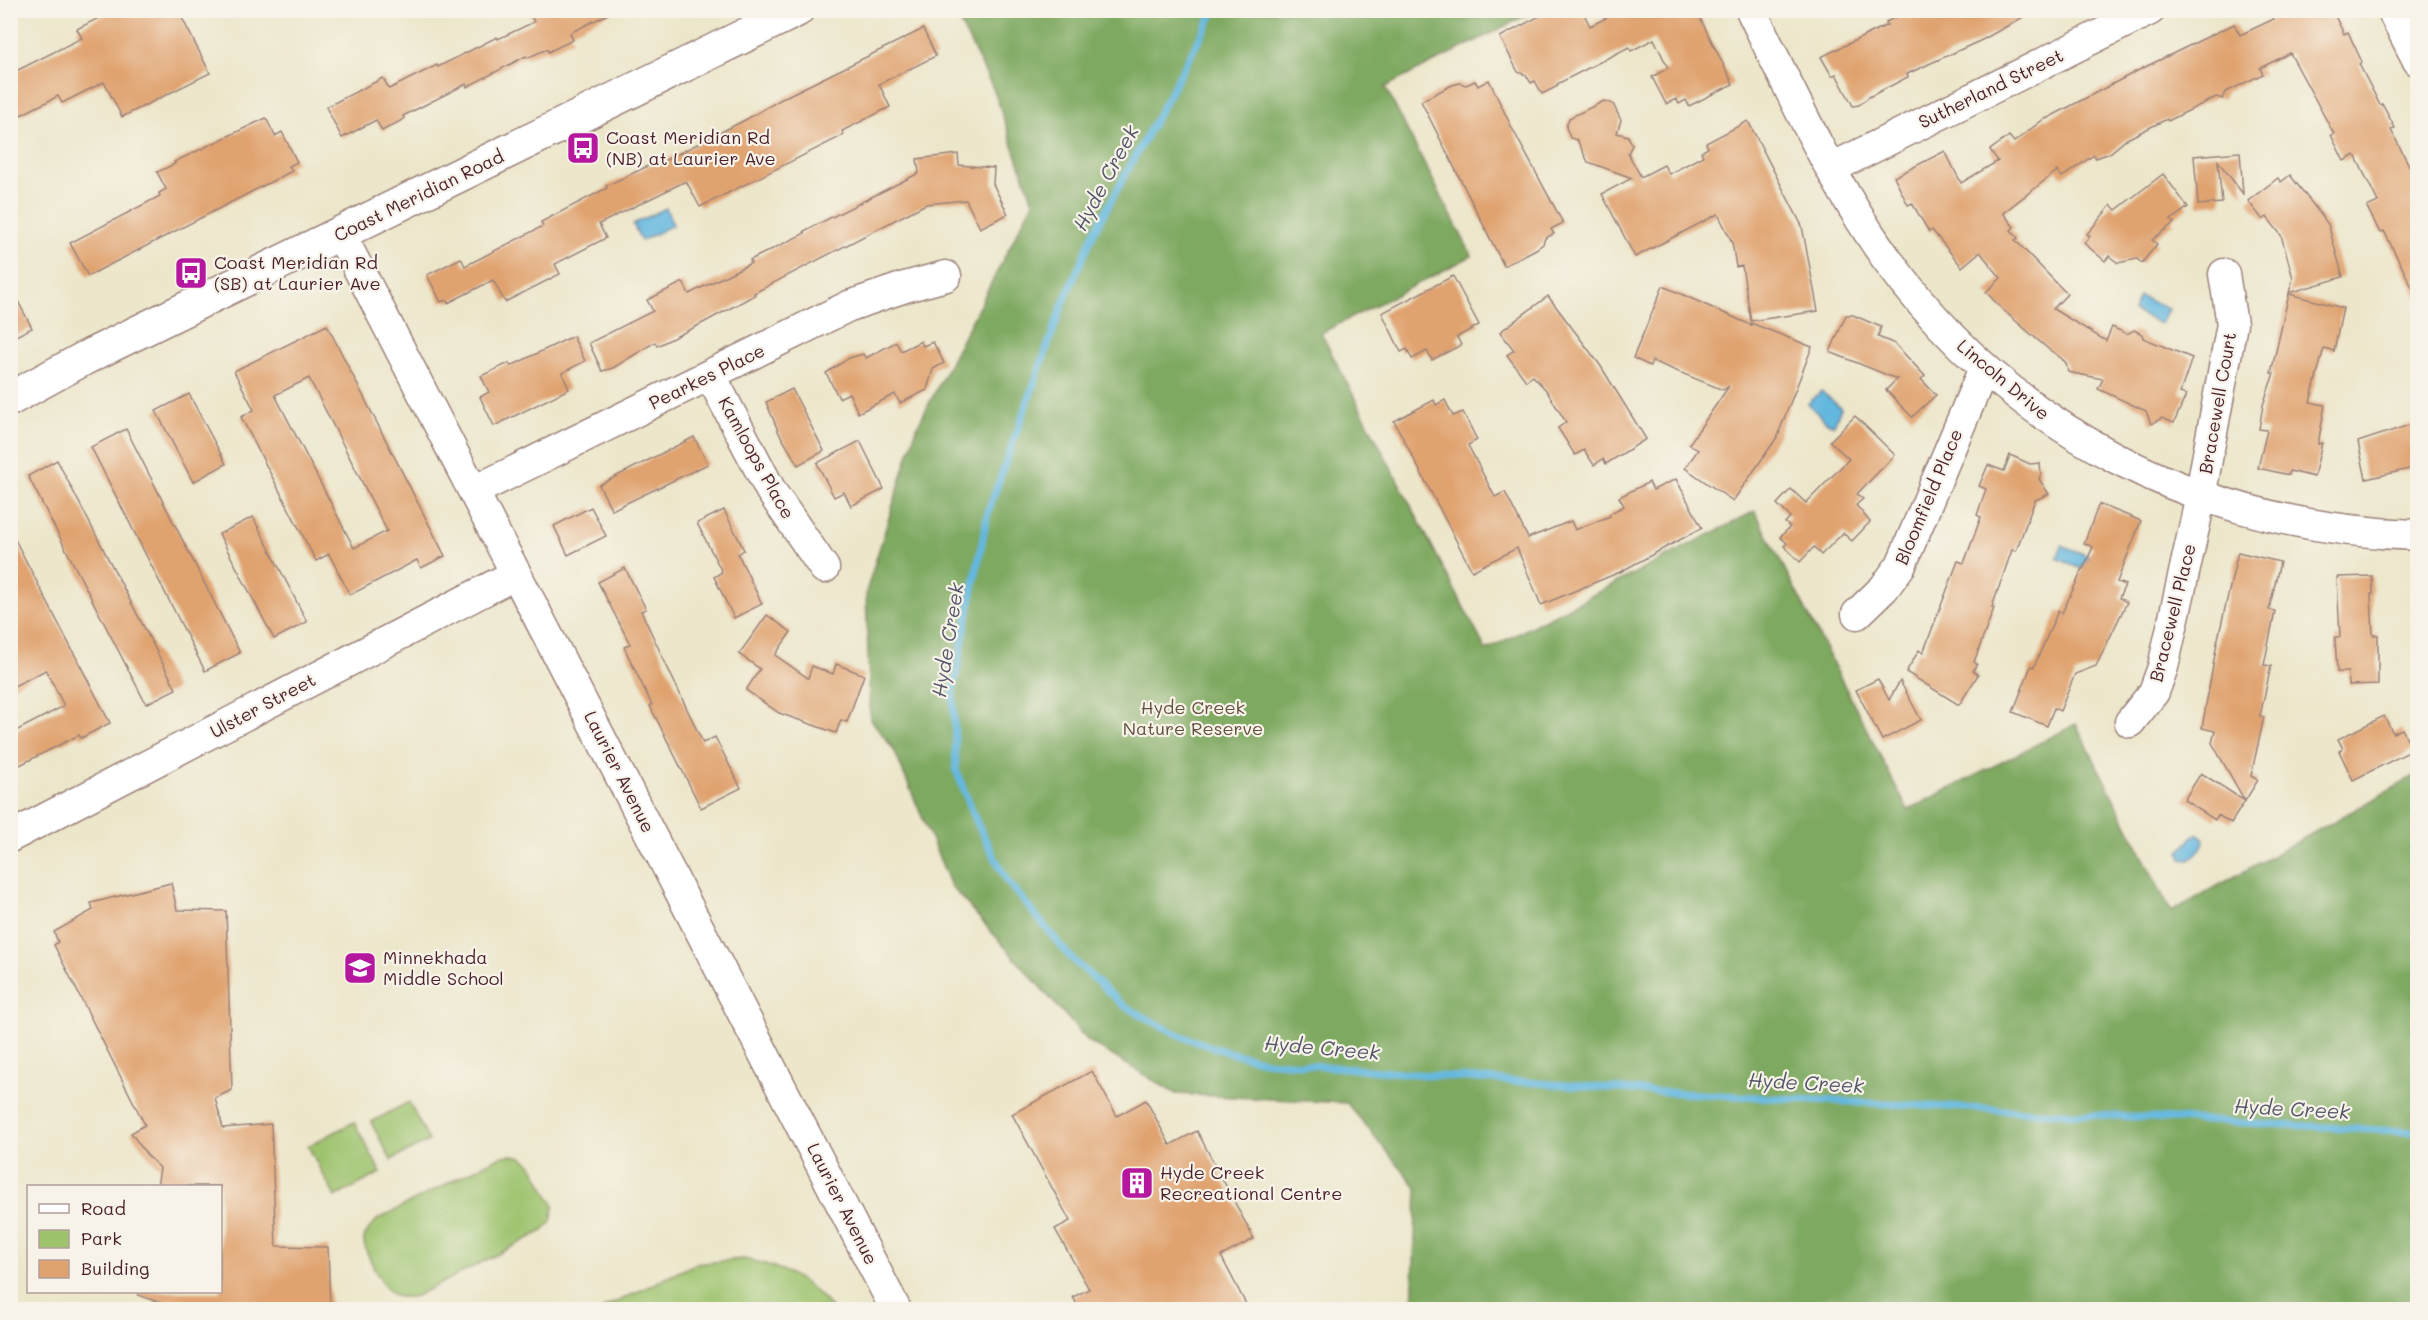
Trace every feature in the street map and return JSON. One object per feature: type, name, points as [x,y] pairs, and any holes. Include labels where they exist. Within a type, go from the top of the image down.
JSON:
[{"type":"main road","name":"Coast Meridian Road","points":[[10,399],[85,358],[341,235],[797,10]]},
{"type":"street","name":"Lincoln Drive","points":[[1751,10],[1832,168],[1886,258],[1943,327],[1983,368],[2025,402],[2078,438],[2124,462],[2200,496],[2250,512],[2298,523],[2361,532],[2418,535]]},
{"type":"street","name":"Sutherland Street","points":[[1832,168],[2150,10]]},
{"type":"street","points":[[2392,10],[2418,62]]},
{"type":"street","name":"Laurier Avenue","points":[[341,235],[896,1310]]},
{"type":"street","name":"Bracewell Court","points":[[2200,496],[2232,324],[2224,274]]},
{"type":"street","name":"Pearkes Place","points":[[474,491],[849,306],[946,276]]},
{"type":"street","name":"Bloomfield Place","points":[[1857,614],[1884,588],[1901,565],[1983,368]]},
{"type":"street","name":"Kamloops Place","points":[[711,375],[767,484],[824,568]]},
{"type":"street","name":"Bracewell Place","points":[[2130,722],[2154,692],[2163,667],[2200,496]]},
{"type":"street","name":"Ulster Street","points":[[10,837],[516,574]]},
{"type":"green space","name":"Hyde Creek Nature Reserve","points":[[954,11],[1535,11],[1385,87],[1472,256],[1321,333],[1486,650],[1755,511],[1908,810],[2076,724],[2171,912],[2417,775],[2417,1309],[1412,1309],[1417,1188],[1347,1103],[1176,1094],[1088,1041],[951,886],[894,750],[870,718],[866,592],[917,427],[1033,202],[993,88]]},
{"type":"green space","points":[[409,1102],[429,1141],[391,1160],[371,1122]]},
{"type":"green space","points":[[354,1122],[381,1173],[335,1197],[308,1146]]},
{"type":"green space","points":[[501,1156],[522,1157],[532,1165],[554,1206],[551,1222],[543,1231],[416,1296],[399,1297],[390,1292],[373,1266],[364,1243],[365,1235],[372,1225],[378,1219]]},
{"type":"green space","points":[[743,1259],[769,1265],[792,1275],[813,1290],[832,1309],[602,1309],[695,1264]]},
{"type":"water","points":[[666,208],[673,225],[641,241],[633,224]]},
{"type":"water","points":[[2139,296],[2168,309],[2161,324],[2133,311]]},
{"type":"water","points":[[1821,391],[1841,408],[1834,425],[1825,421],[1808,404]]},
{"type":"water","points":[[2062,545],[2088,556],[2082,569],[2057,558]]},
{"type":"water","points":[[2199,834],[2204,839],[2203,846],[2190,860],[2182,859],[2180,851],[2193,836]]},
{"type":"building","points":[[114,10],[178,10],[210,73],[122,117],[104,82],[62,103],[58,96],[21,115],[10,93],[10,74],[82,38],[77,29]]},
{"type":"building","points":[[528,10],[616,10],[570,33],[573,40],[548,52],[547,49],[527,58],[526,56],[467,87],[466,84],[403,116],[404,119],[382,131],[376,120],[342,138],[326,107],[383,78],[389,89],[497,37],[498,39],[534,22]]},
{"type":"building","points":[[1551,10],[1582,10],[1590,26],[1622,10],[1696,10],[1733,84],[1689,106],[1686,100],[1679,104],[1676,99],[1666,104],[1652,77],[1668,68],[1654,39],[1631,51],[1629,47],[1542,94],[1535,81],[1531,83],[1526,75],[1518,72],[1500,37]]},
{"type":"building","points":[[1910,10],[2036,10],[1984,39],[1907,74],[1908,77],[1869,97],[1859,105],[1853,106],[1836,74],[1832,76],[1821,57],[1887,25],[1886,22]]},
{"type":"building","points":[[2270,10],[2332,10],[2344,34],[2348,32],[2362,62],[2359,64],[2395,128],[2391,130],[2418,183],[2418,299],[2384,231],[2380,233],[2367,207],[2378,202],[2355,155],[2344,161],[2331,135],[2334,134],[2290,53],[2260,68],[2263,74],[2226,92],[2223,99],[2216,97],[2168,121],[2167,119],[2127,139],[2110,153],[2096,158],[2094,155],[2062,177],[2057,171],[2003,213],[2014,227],[2011,230],[2018,238],[2015,240],[2067,294],[2053,309],[2106,341],[2112,327],[2127,334],[2134,330],[2142,334],[2143,338],[2192,358],[2180,393],[2186,395],[2174,423],[2162,418],[2151,424],[2146,411],[2098,389],[2103,379],[2068,372],[2066,363],[2061,358],[2002,309],[1986,292],[2001,278],[1980,252],[1962,267],[1932,230],[1929,232],[1912,203],[1908,205],[1894,177],[1945,151],[1961,183],[1998,161],[1990,150],[2009,136],[2014,142],[2045,118],[2234,24],[2240,35],[2274,19]]},
{"type":"building","points":[[923,29],[936,56],[879,84],[890,107],[842,131],[844,135],[700,207],[686,181],[599,224],[606,238],[555,264],[560,274],[505,302],[493,280],[448,303],[446,300],[441,302],[427,275],[461,258],[465,266],[543,226],[541,222],[607,188],[606,186],[656,162],[658,164],[785,97]]},
{"type":"building","points":[[1489,80],[1563,223],[1551,229],[1554,234],[1545,238],[1543,244],[1504,266],[1421,101],[1452,85],[1460,83],[1466,85],[1475,81],[1478,86]]},
{"type":"building","points":[[1604,101],[1613,104],[1621,120],[1617,133],[1628,136],[1632,145],[1628,153],[1641,177],[1664,165],[1669,174],[1703,156],[1701,152],[1708,148],[1706,143],[1748,121],[1802,226],[1818,311],[1751,321],[1742,266],[1736,267],[1732,242],[1718,214],[1635,257],[1602,194],[1632,178],[1588,162],[1577,140],[1570,138],[1566,127],[1569,118]]},
{"type":"building","points":[[266,118],[275,136],[282,132],[297,162],[289,166],[292,171],[88,276],[70,243],[160,196],[159,193],[166,189],[157,172]]},
{"type":"building","points":[[2240,152],[2243,194],[2218,161],[2222,203],[2198,205],[2194,156]]},
{"type":"building","points":[[958,154],[959,165],[994,168],[993,184],[1008,214],[980,228],[966,200],[926,204],[754,293],[755,295],[703,323],[657,346],[655,342],[613,368],[602,371],[589,343],[653,311],[647,300],[683,282],[689,294],[751,263],[750,260],[805,233],[804,231],[919,173],[917,159]]},
{"type":"building","points":[[2163,174],[2188,207],[2171,220],[2174,223],[2152,240],[2157,244],[2142,263],[2137,259],[2118,263],[2109,256],[2105,261],[2084,243],[2090,236],[2087,234],[2111,205],[2116,210]]},
{"type":"building","points":[[2290,175],[2328,224],[2343,277],[2289,293],[2293,278],[2281,235],[2267,217],[2263,220],[2248,201],[2278,178],[2281,182]]},
{"type":"building","points":[[1453,276],[1479,325],[1457,337],[1461,345],[1432,360],[1427,351],[1412,359],[1407,349],[1401,352],[1382,313]]},
{"type":"building","points":[[10,286],[32,328],[10,339]]},
{"type":"building","points":[[1663,286],[1751,325],[1751,323],[1812,347],[1780,433],[1733,501],[1685,468],[1698,450],[1689,444],[1729,386],[1723,390],[1652,361],[1650,366],[1633,358]]},
{"type":"building","points":[[2289,294],[2343,308],[2334,351],[2324,348],[2310,402],[2325,405],[2318,444],[2322,443],[2314,477],[2290,471],[2289,475],[2258,468],[2267,430],[2259,429],[2263,405],[2274,373],[2271,373]]},
{"type":"building","points":[[1548,296],[1600,365],[1646,439],[1606,464],[1603,459],[1594,465],[1584,450],[1575,455],[1558,428],[1566,422],[1546,390],[1533,376],[1526,381],[1507,355],[1514,350],[1500,332]]},
{"type":"building","points":[[1846,315],[1853,315],[1881,327],[1878,337],[1895,344],[1925,376],[1921,379],[1936,395],[1912,417],[1886,390],[1897,379],[1830,352]]},
{"type":"building","points":[[327,325],[445,556],[421,568],[417,560],[350,595],[329,554],[316,561],[241,417],[254,410],[234,371]],"holes":[[[309,378],[387,531],[354,548],[275,395]]]},
{"type":"building","points":[[573,336],[585,361],[562,373],[569,389],[494,426],[480,397],[489,392],[481,376],[509,363],[511,366]]},
{"type":"building","points":[[921,341],[923,346],[933,342],[944,363],[933,369],[927,390],[900,403],[895,394],[858,413],[849,393],[839,398],[826,373],[849,358],[863,354],[866,358],[896,342],[901,351]]},
{"type":"building","points":[[792,389],[824,451],[798,465],[779,433],[766,402]]},
{"type":"building","points":[[189,394],[226,464],[193,482],[156,411]]},
{"type":"building","points":[[1434,400],[1436,405],[1445,400],[1453,416],[1463,412],[1477,440],[1468,445],[1495,497],[1505,492],[1528,538],[1571,521],[1575,530],[1610,516],[1609,514],[1624,506],[1619,497],[1649,482],[1653,490],[1676,479],[1702,528],[1620,572],[1541,605],[1517,548],[1472,571],[1394,421]]},
{"type":"building","points":[[1855,416],[1895,455],[1857,494],[1863,499],[1856,505],[1870,522],[1852,541],[1843,533],[1821,555],[1814,547],[1800,562],[1784,546],[1787,543],[1780,537],[1790,527],[1785,523],[1790,517],[1777,504],[1791,489],[1806,503],[1849,459],[1830,441]]},
{"type":"building","points":[[2418,422],[2418,467],[2366,479],[2358,442]]},
{"type":"building","points":[[126,429],[240,653],[205,671],[91,447]]},
{"type":"building","points":[[694,437],[708,464],[612,510],[599,485]]},
{"type":"building","points":[[860,441],[884,489],[851,506],[844,492],[834,497],[817,463]]},
{"type":"building","points":[[2010,455],[2030,464],[2040,463],[2039,479],[2049,494],[2035,500],[2016,551],[2012,550],[1974,662],[1977,664],[1973,671],[1978,675],[1959,705],[1906,672],[1919,650],[1923,653],[1958,561],[1964,563],[1981,517],[1977,515],[1986,489],[1979,486],[1988,465],[2004,471]]},
{"type":"building","points":[[57,460],[176,689],[146,704],[28,476]]},
{"type":"building","points":[[2099,504],[2141,521],[2117,582],[2125,585],[2119,598],[2127,602],[2096,666],[2075,674],[2060,711],[2054,708],[2047,726],[2013,712],[2031,666],[2034,667],[2058,611],[2062,613],[2093,547],[2084,543]]},
{"type":"building","points":[[591,507],[606,536],[568,555],[554,526]]},
{"type":"building","points":[[724,510],[744,550],[738,554],[762,604],[734,618],[714,577],[722,572],[697,523]]},
{"type":"building","points":[[253,517],[307,622],[274,639],[219,534]]},
{"type":"building","points":[[10,530],[110,723],[81,738],[79,735],[10,770],[10,734],[64,706],[46,670],[10,688]]},
{"type":"building","points":[[2238,552],[2280,562],[2269,610],[2275,611],[2264,665],[2271,666],[2260,716],[2264,717],[2251,776],[2258,780],[2245,801],[2212,743],[2215,731],[2202,728],[2217,643]]},
{"type":"building","points":[[625,568],[646,609],[641,611],[703,743],[715,737],[741,788],[701,808],[650,706],[652,705],[624,647],[630,644],[598,582]]},
{"type":"building","points":[[2372,576],[2373,635],[2378,635],[2378,684],[2349,685],[2348,672],[2337,672],[2335,637],[2340,637],[2337,577]]},
{"type":"building","points":[[767,615],[791,632],[775,655],[808,678],[812,666],[833,674],[836,664],[864,675],[847,722],[841,720],[836,733],[779,713],[746,690],[760,669],[739,654]]},
{"type":"building","points":[[1878,679],[1889,700],[1900,681],[1921,720],[1882,740],[1856,690]]},
{"type":"building","points":[[2384,716],[2393,733],[2402,729],[2413,750],[2353,780],[2339,751],[2343,749],[2338,739]]},
{"type":"building","points":[[2201,773],[2245,801],[2231,823],[2218,815],[2215,820],[2184,800]]},
{"type":"building","points":[[171,883],[177,910],[226,911],[232,1090],[215,1098],[223,1128],[271,1124],[276,1246],[328,1247],[330,1310],[182,1310],[138,1295],[138,1293],[222,1293],[222,1185],[157,1185],[160,1168],[131,1133],[145,1125],[54,945],[58,942],[54,932],[93,910],[91,903]]},
{"type":"building","name":"Hyde Creek Recreational Centre","points":[[1092,1071],[1117,1116],[1146,1100],[1170,1145],[1197,1131],[1254,1239],[1221,1256],[1249,1310],[1080,1310],[1073,1297],[1089,1289],[1055,1229],[1070,1221],[1012,1114]]},
{"type":"waterway","name":"Hyde Creek","points":[[1215,10],[1094,232],[1062,306],[988,512],[953,691],[956,770],[977,823],[1007,881],[1070,957],[1123,1005],[1152,1021],[1181,1036],[1224,1051],[1264,1061],[1662,1092],[2418,1132]]},
{"type":"place","name":"Coast Meridian Rd (NB) at Laurier Ave","points":[[583,148]]},
{"type":"place","name":"Coast Meridian Rd (SB) at Laurier Ave","points":[[191,273]]},
{"type":"place","name":"Minnekhada Middle School","points":[[360,968]]},
{"type":"place","name":"Hyde Creek Recreational Centre","points":[[1137,1183]]}]
